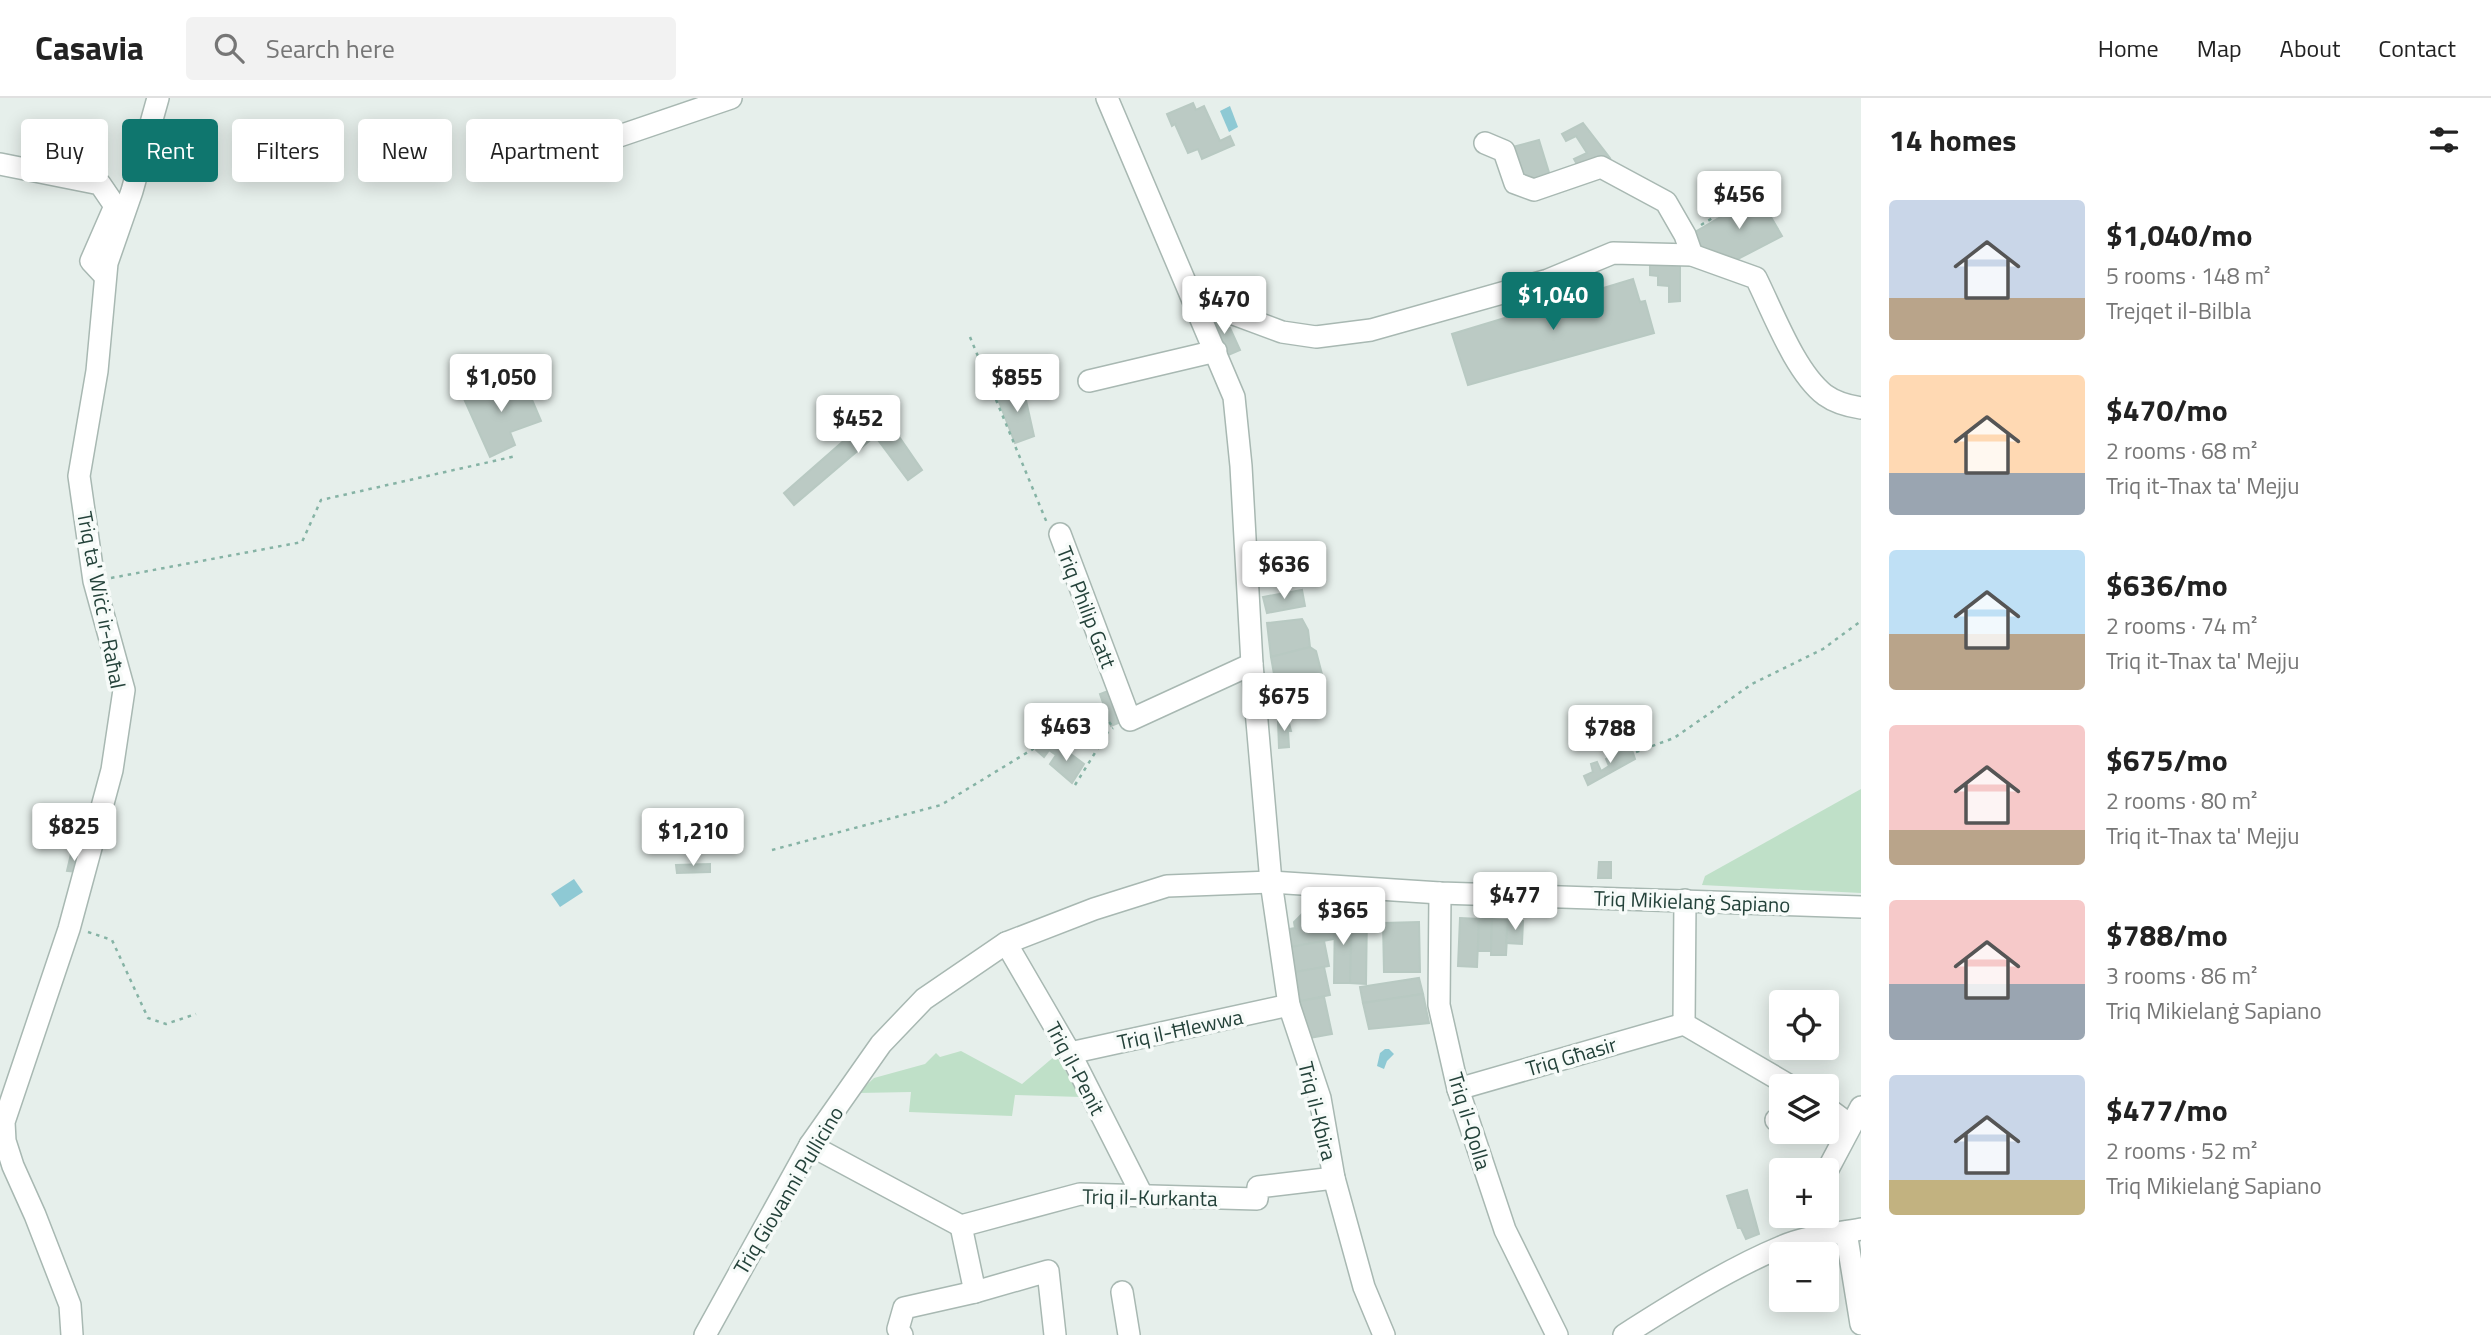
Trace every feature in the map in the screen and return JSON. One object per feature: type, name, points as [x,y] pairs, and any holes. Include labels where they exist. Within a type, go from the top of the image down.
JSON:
[{"type":"street","name":"Triq ta' Wiċċ ir-Raħal","points":[[72,1335],[70,1305],[13,1166],[5,1141],[4,1122],[69,926],[112,769],[124,690],[94,581],[79,476],[97,371],[105,276],[158,98]]},
{"type":"street","points":[[623,135],[731,98]]},
{"type":"street","name":"Triq il-Kbira","points":[[1107,98],[1234,397],[1241,466],[1252,664],[1271,882],[1289,1005],[1320,1098],[1334,1178],[1364,1287],[1384,1335]]},
{"type":"street","points":[[1486,143],[1504,151],[1516,183],[1534,190],[1601,167],[1666,202],[1685,235],[1692,255]]},
{"type":"street","points":[[0,164],[100,184],[116,206],[91,261],[105,276]]},
{"type":"street","points":[[1193,299],[1282,332],[1316,337],[1371,330],[1548,280],[1613,253],[1692,255],[1756,278],[1802,370],[1825,395],[1845,406],[1861,408]]},
{"type":"street","points":[[1089,381],[1216,351]]},
{"type":"street","name":"Triq Philip Gatt","points":[[1060,534],[1122,724]]},
{"type":"street","points":[[1122,724],[1252,664]]},
{"type":"street","name":"Triq Mikielanġ Sapiano","points":[[1271,882],[1440,893],[1861,907]]},
{"type":"street","name":"Triq Giovanni Pullicino","points":[[705,1335],[810,1145],[881,1044],[924,999],[1006,943],[1094,909],[1167,887],[1271,882]]},
{"type":"street","name":"Triq il-Qolla","points":[[1440,893],[1439,1005],[1458,1089],[1504,1230],[1558,1335]]},
{"type":"street","points":[[1685,900],[1684,1024],[1770,1074]]},
{"type":"street","name":"Triq il-Penit","points":[[1006,943],[1070,1053],[1142,1195]]},
{"type":"street","name":"Triq il-Ħlewwa","points":[[1070,1053],[1289,1005]]},
{"type":"street","name":"Triq Għasir","points":[[1458,1089],[1684,1024]]},
{"type":"street","points":[[1834,1158],[1861,1107]]},
{"type":"street","points":[[1839,1117],[1850,1125]]},
{"type":"street","points":[[810,1145],[961,1226],[975,1292]]},
{"type":"street","name":"Triq il-Kurkanta","points":[[961,1226],[1080,1194],[1257,1199],[1258,1187],[1334,1178]]},
{"type":"street","points":[[1624,1335],[1659,1326],[1782,1246],[1839,1228],[1861,1324]]},
{"type":"street","points":[[902,1335],[898,1329],[904,1308],[975,1292],[1048,1271],[1055,1335]]},
{"type":"street","points":[[1122,1292],[1129,1335]]},
{"type":"path","points":[[1685,235],[1764,187]]},
{"type":"path","points":[[970,337],[1049,527],[1060,534]]},
{"type":"path","points":[[94,581],[302,542],[321,499],[516,456]]},
{"type":"path","points":[[1636,752],[1674,738],[1752,684],[1823,649],[1861,621]]},
{"type":"path","points":[[772,850],[941,805],[1033,749],[1069,707],[1104,715],[1122,724]]},
{"type":"path","points":[[1075,785],[1108,732],[1122,724]]},
{"type":"path","points":[[69,926],[112,940],[148,1018],[166,1024],[196,1014]]},
{"type":"green space","points":[[1861,789],[1861,893],[1702,885],[1705,876]]},
{"type":"green space","points":[[961,1051],[1022,1084],[1056,1055],[1081,1097],[1015,1095],[1012,1116],[909,1112],[911,1092],[858,1093],[874,1078],[925,1064],[936,1053],[940,1057]]},
{"type":"water","points":[[1230,106],[1238,127],[1229,132],[1220,111]]},
{"type":"water","points":[[574,879],[583,892],[560,907],[551,894]]},
{"type":"water","points":[[1385,1049],[1394,1054],[1384,1069],[1377,1066],[1380,1053]]},
{"type":"building","points":[[1193,103],[1196,110],[1204,106],[1220,141],[1230,136],[1234,145],[1202,159],[1198,149],[1188,153],[1175,124],[1172,126],[1167,114]]},
{"type":"building","points":[[1583,123],[1610,158],[1580,170],[1574,159],[1587,153],[1576,136],[1566,141],[1562,134]]},
{"type":"building","points":[[1539,140],[1551,179],[1523,183],[1509,148]]},
{"type":"building","points":[[1758,195],[1782,236],[1736,260],[1709,254],[1690,235]]},
{"type":"building","points":[[1650,261],[1680,263],[1680,301],[1669,302],[1669,286],[1658,285],[1658,276],[1650,275]]},
{"type":"building","points":[[1633,279],[1640,302],[1645,301],[1654,333],[1468,385],[1452,334]]},
{"type":"building","points":[[1208,316],[1224,317],[1224,330],[1230,328],[1240,350],[1226,356]]},
{"type":"building","points":[[524,381],[541,421],[510,432],[515,445],[490,457],[461,392],[475,387],[477,394]]},
{"type":"building","points":[[1023,387],[1034,436],[1015,443],[996,394]]},
{"type":"building","points":[[880,409],[922,470],[908,480],[875,436],[794,505],[784,493]]},
{"type":"building","points":[[1302,590],[1305,606],[1267,613],[1263,597]]},
{"type":"building","points":[[1302,619],[1308,630],[1310,647],[1271,657],[1267,623]]},
{"type":"building","points":[[1310,647],[1316,651],[1324,682],[1301,689],[1310,699],[1287,711],[1276,686],[1271,657]]},
{"type":"building","points":[[1108,691],[1121,722],[1111,726],[1100,694]]},
{"type":"building","points":[[1070,709],[1099,718],[1103,723],[1102,729],[1071,720],[1044,757],[1036,750]]},
{"type":"building","points":[[1288,719],[1291,731],[1288,731],[1289,747],[1279,748],[1278,721]]},
{"type":"building","points":[[1055,742],[1084,764],[1072,783],[1050,764],[1056,755],[1049,750]]},
{"type":"building","points":[[1631,747],[1635,759],[1588,785],[1584,776],[1593,772],[1591,764],[1597,762],[1601,771],[1609,766],[1606,759]]},
{"type":"building","points":[[71,854],[82,856],[76,872],[67,871]]},
{"type":"building","points":[[1599,862],[1611,862],[1611,878],[1598,878]]},
{"type":"building","points":[[710,864],[710,872],[677,873],[676,865]]},
{"type":"building","points":[[1308,911],[1335,912],[1334,939],[1291,947],[1289,929],[1295,928],[1294,922],[1302,914],[1308,914]]},
{"type":"building","points":[[1335,912],[1352,912],[1350,983],[1334,983]]},
{"type":"building","points":[[1352,912],[1367,913],[1366,984],[1350,983]]},
{"type":"building","points":[[1460,918],[1479,919],[1477,967],[1458,966]]},
{"type":"building","points":[[1479,919],[1492,919],[1491,951],[1478,951]]},
{"type":"building","points":[[1492,919],[1508,920],[1506,955],[1491,955]]},
{"type":"building","points":[[1508,920],[1523,921],[1522,944],[1506,943]]},
{"type":"building","points":[[1419,922],[1420,972],[1384,972],[1383,923]]},
{"type":"building","points":[[1324,941],[1329,966],[1295,972],[1291,947]]},
{"type":"building","points":[[1324,967],[1330,995],[1300,1001],[1295,972]]},
{"type":"building","points":[[1419,978],[1423,994],[1363,1003],[1360,987]]},
{"type":"building","points":[[1423,994],[1429,1023],[1369,1029],[1363,1003]]},
{"type":"building","points":[[1324,997],[1332,1034],[1309,1038],[1300,1001]]},
{"type":"building","points":[[1747,1190],[1759,1234],[1746,1239],[1741,1228],[1738,1228],[1727,1196]]}]
